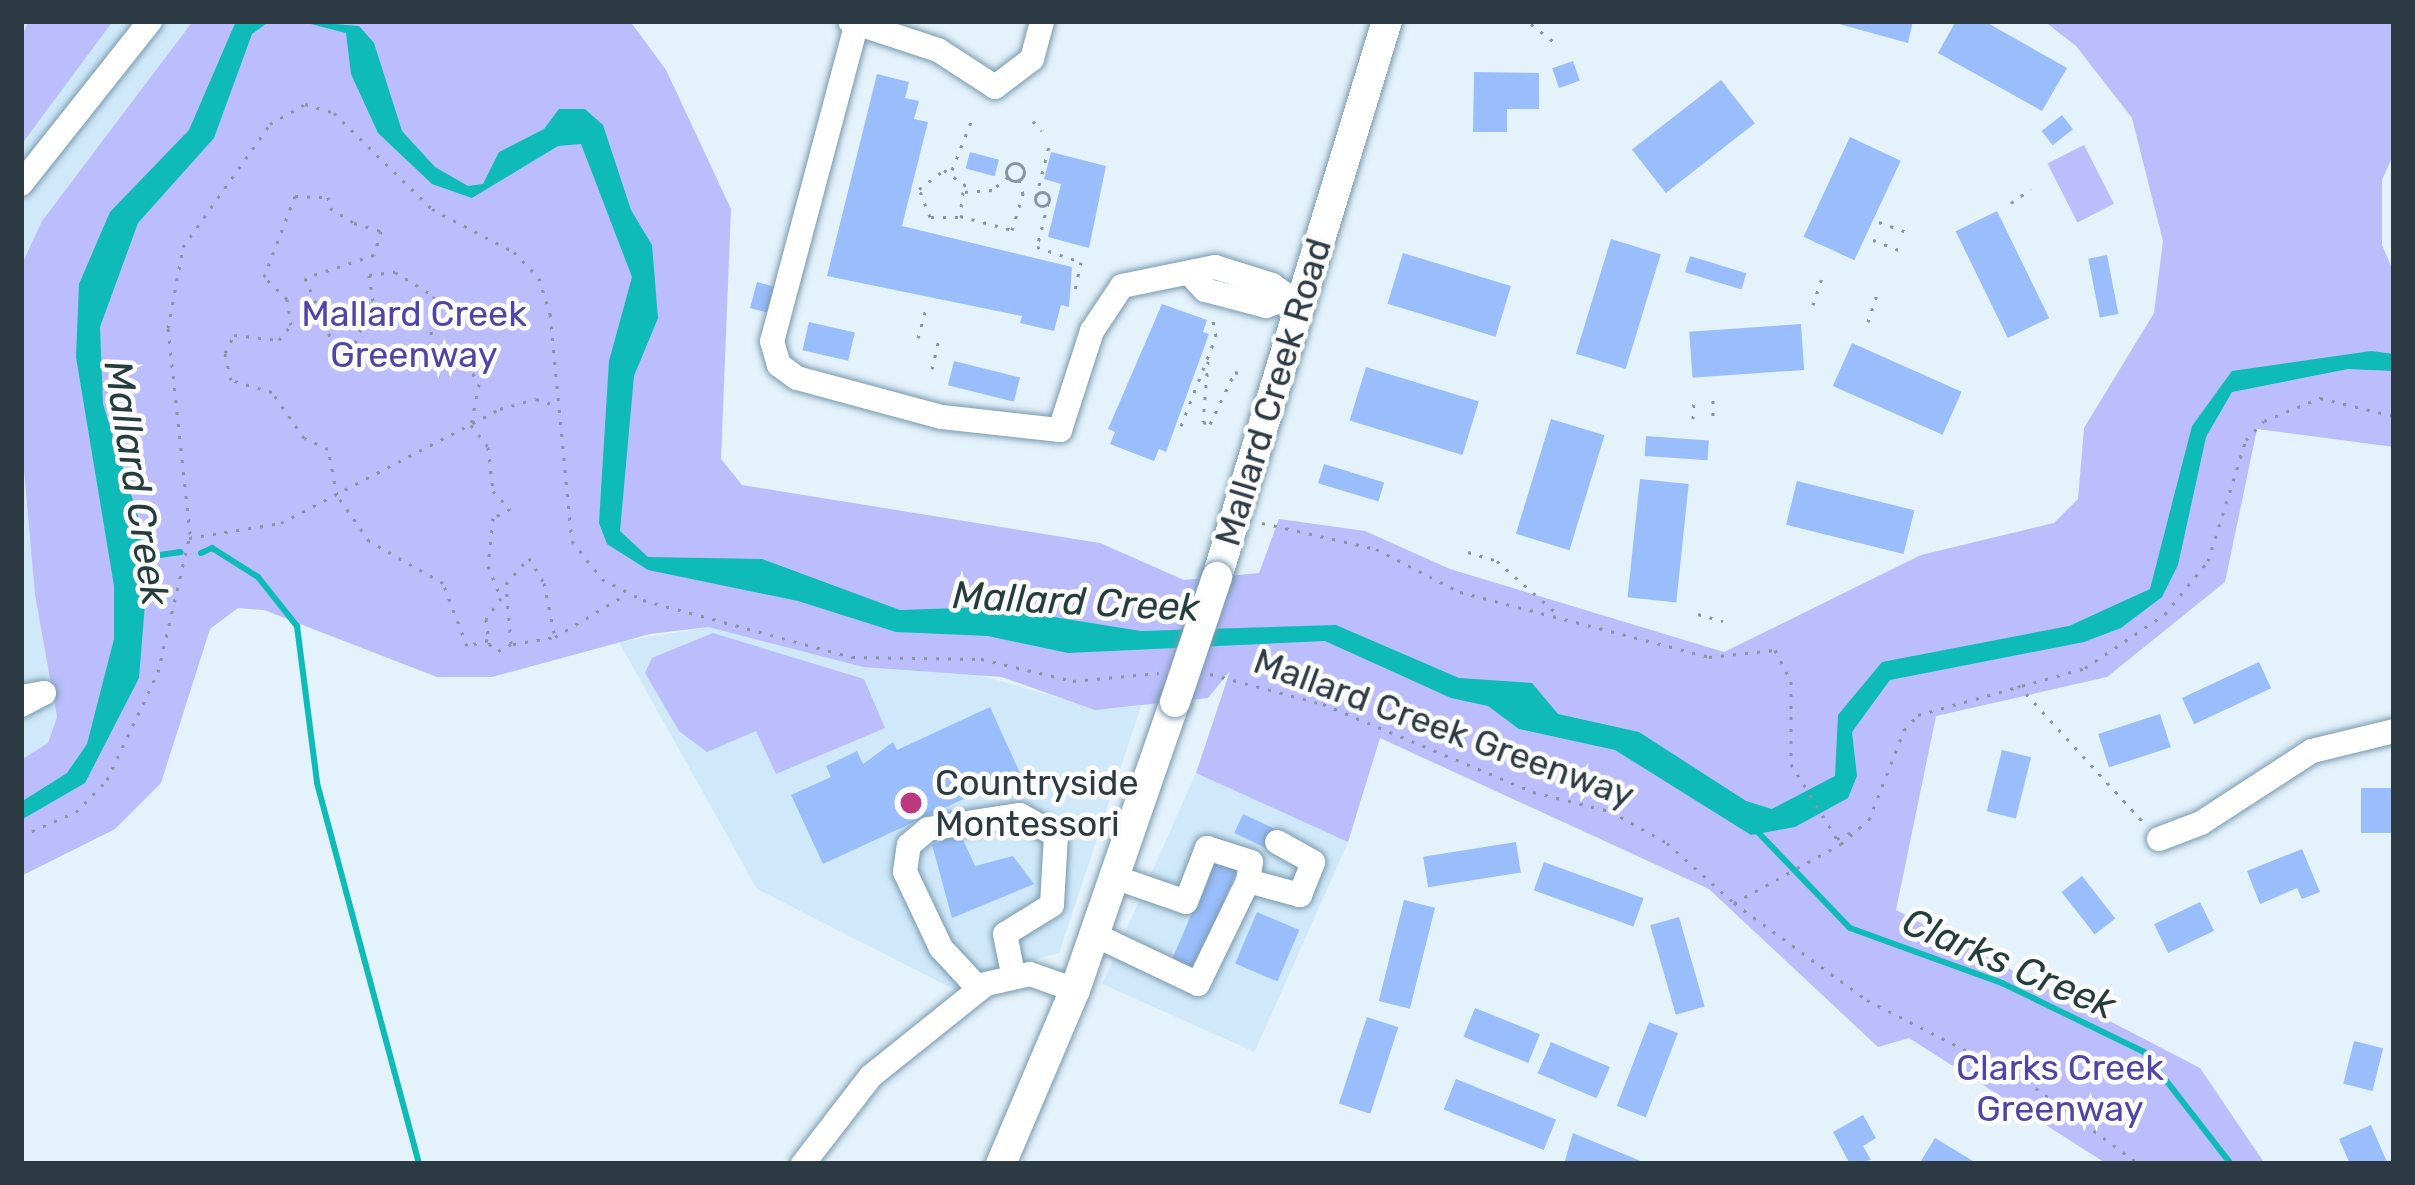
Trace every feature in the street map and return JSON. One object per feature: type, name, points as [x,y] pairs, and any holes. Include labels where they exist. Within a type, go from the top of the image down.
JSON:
[{"type":"main road","name":"Mallard Creek Road","points":[[1000,1164],[1075,990],[1238,515],[1292,301],[1388,21]]},
{"type":"street","points":[[21,184],[150,21]]},
{"type":"street","points":[[1042,21],[1032,59],[994,87],[938,50],[853,24],[772,341],[779,365],[796,378],[942,417],[1060,430],[1108,299],[1140,280],[1191,275],[1225,296],[1265,306],[1292,301]]},
{"type":"street","points":[[2158,839],[2201,823],[2312,751],[2394,731]]},
{"type":"street","points":[[979,989],[951,961],[905,872],[909,845],[935,827],[1030,817],[1058,840],[1056,883],[1046,913],[1005,934],[1013,974]]},
{"type":"street","points":[[1248,881],[1300,895],[1313,862],[1277,842]]},
{"type":"street","points":[[1095,934],[1198,984],[1248,881],[1251,862],[1207,848],[1186,902],[1114,877]]},
{"type":"street","points":[[922,953],[951,961]]},
{"type":"street","points":[[803,1164],[871,1076],[979,989],[1013,974],[1075,990]]},
{"type":"path","points":[[1531,24],[1553,40]]},
{"type":"path","points":[[21,836],[76,812],[117,768],[168,642],[189,538],[168,328],[183,247],[270,124],[296,107],[327,108],[432,209],[525,260],[550,314],[576,551],[626,594],[853,657],[981,659],[1084,681],[1176,688]]},
{"type":"path","points":[[1033,121],[1041,131]]},
{"type":"path","points":[[952,172],[971,122]]},
{"type":"path","points":[[1048,203],[1038,205],[1033,196],[1050,142]]},
{"type":"path","points":[[952,172],[928,175],[918,197],[930,218],[960,216],[1012,230],[1023,194],[1019,164],[1008,166],[1008,177]]},
{"type":"path","points":[[952,172],[969,188],[992,190],[1008,177]]},
{"type":"path","points":[[1008,177],[1019,180]]},
{"type":"path","points":[[960,216],[959,197],[969,188]]},
{"type":"path","points":[[2011,203],[2031,189]]},
{"type":"path","points":[[1023,194],[1046,193],[1048,203],[1037,247],[1081,262],[1074,295]]},
{"type":"path","points":[[488,640],[467,646],[442,583],[370,541],[338,495],[328,448],[304,437],[272,392],[237,387],[227,368],[227,345],[237,333],[287,335],[287,299],[264,277],[295,196],[328,196],[347,219],[381,231],[374,255],[305,278],[332,341],[345,350],[355,343],[373,301],[373,270],[420,281],[437,305],[425,338],[430,349],[446,358],[460,353],[479,384],[471,424],[488,447],[493,491],[510,509],[494,518],[488,566],[501,598],[486,619],[488,640],[498,651],[555,637],[626,594]]},
{"type":"path","points":[[1880,222],[1906,232]]},
{"type":"path","points":[[1873,240],[1899,250]]},
{"type":"path","points":[[1813,305],[1822,277]]},
{"type":"path","points":[[1868,322],[1877,294]]},
{"type":"path","points":[[1181,426],[1217,324],[1198,306]]},
{"type":"path","points":[[918,338],[925,311]]},
{"type":"path","points":[[932,369],[938,343]]},
{"type":"path","points":[[1206,361],[1214,363],[1203,422],[1210,424],[1235,372],[1244,374]]},
{"type":"path","points":[[2139,1164],[2026,1081],[1868,1000],[1734,903],[1838,847],[1861,828],[1880,803],[1913,719],[2101,661],[2180,598],[2217,543],[2246,440],[2264,421],[2320,398],[2394,416]]},
{"type":"path","points":[[189,538],[281,523],[471,424],[536,399],[557,405]]},
{"type":"path","points":[[1693,418],[1694,400]]},
{"type":"path","points":[[1713,400],[1713,420]]},
{"type":"path","points":[[1238,515],[1368,547],[1450,589],[1719,659],[1777,651],[1791,681],[1793,768],[1838,839],[1838,847]]},
{"type":"path","points":[[1468,552],[1497,561],[1556,613]]},
{"type":"path","points":[[512,644],[506,584],[529,558],[544,583],[555,637]]},
{"type":"path","points":[[1698,614],[1724,621]]},
{"type":"path","name":"Mallard Creek Greenway","points":[[1197,674],[1232,676],[1323,704],[1533,792],[1610,811],[1667,843],[1734,903]]},
{"type":"path","points":[[2018,685],[2158,839]]},
{"type":"path","points":[[1838,839],[1861,828]]},
{"type":"shaded area","points":[[21,21],[193,21],[42,221],[21,266]]},
{"type":"shaded area","points":[[236,21],[270,21],[252,34],[214,138],[138,223],[100,327],[103,404],[140,523],[146,591],[139,678],[85,783],[21,820],[21,802],[67,773],[87,744],[114,639],[114,586],[76,357],[79,284],[110,212],[189,130]]},
{"type":"shaded area","points":[[299,21],[359,26],[374,43],[402,131],[435,167],[468,186],[483,184],[499,152],[544,129],[559,109],[585,109],[603,125],[631,210],[652,245],[658,318],[634,376],[620,531],[648,557],[762,559],[900,610],[991,607],[1141,631],[1336,625],[1459,678],[1532,683],[1558,714],[1639,732],[1746,801],[1772,809],[1835,776],[1838,715],[1882,662],[2069,626],[2150,589],[2192,426],[2232,371],[2371,351],[2394,354],[2394,371],[2348,369],[2232,392],[2206,437],[2178,565],[2162,597],[2121,628],[2084,642],[1890,680],[1852,732],[1857,776],[1848,798],[1795,827],[1751,835],[1615,750],[1519,729],[1488,706],[1451,698],[1325,641],[1068,653],[988,636],[896,632],[798,601],[648,570],[607,544],[599,523],[609,361],[632,277],[581,144],[558,146],[472,198],[432,184],[378,133],[351,74],[346,33]]},
{"type":"shaded area","points":[[21,436],[35,595],[57,717],[48,743],[21,760]]},
{"type":"shaded area","name":"Countryside Montessori","points":[[708,627],[863,667],[967,671],[1095,709],[1141,706],[1059,953],[992,970],[959,992],[757,889],[619,642]]},
{"type":"shaded area","points":[[1196,773],[1349,841],[1255,1052],[1102,984]]},
{"type":"green space","points":[[29,21],[113,21],[21,145],[21,38]]},
{"type":"green space","name":"Mallard Creek Greenway","points":[[193,21],[630,21],[666,70],[731,209],[721,459],[742,485],[1100,543],[1184,580],[1259,573],[1279,519],[1365,531],[1450,569],[1724,652],[1921,555],[2054,523],[2078,499],[2084,428],[2154,313],[2163,241],[2132,118],[2076,46],[2044,21],[2394,21],[2394,153],[2382,180],[2382,245],[2394,273],[2394,447],[2257,429],[2225,582],[2107,677],[1936,716],[1896,910],[2200,1068],[2265,1164],[2107,1164],[1909,1038],[1878,1047],[1709,889],[1380,738],[1348,842],[1196,773],[1230,671],[1208,698],[1095,710],[1002,677],[863,667],[708,627],[650,634],[492,677],[437,677],[264,610],[238,608],[210,629],[161,783],[115,829],[21,876],[21,760],[48,743],[57,717],[35,595],[21,436],[21,266],[42,221]]},
{"type":"green space","points":[[2084,145],[2114,204],[2077,222],[2047,164]]},
{"type":"green space","points":[[713,633],[864,679],[885,728],[776,774],[756,731],[707,752],[679,731],[645,673],[652,658]]},
{"type":"building","points":[[1828,21],[1913,21],[1908,43]]},
{"type":"building","points":[[1956,21],[1984,21],[2067,68],[2042,111],[1938,53]]},
{"type":"building","points":[[1573,61],[1580,81],[1559,88],[1552,68]]},
{"type":"building","points":[[1474,72],[1539,73],[1539,109],[1507,109],[1507,132],[1473,132]]},
{"type":"building","points":[[877,74],[909,82],[905,98],[919,101],[914,119],[928,122],[902,226],[1072,267],[1069,307],[1061,305],[1054,331],[1020,323],[1022,316],[827,276]]},
{"type":"building","points":[[1721,80],[1755,123],[1666,193],[1632,150]]},
{"type":"building","points":[[2062,115],[2073,129],[2053,145],[2042,131]]},
{"type":"building","points":[[1850,137],[1901,161],[1854,260],[1804,237]]},
{"type":"building","points":[[970,152],[999,160],[995,176],[966,168]]},
{"type":"building","points":[[1051,152],[1106,166],[1089,248],[1048,237],[1061,184],[1044,179]]},
{"type":"building","points":[[1997,211],[2049,318],[2008,338],[1956,231]]},
{"type":"building","points":[[1611,239],[1661,254],[1626,369],[1576,354]]},
{"type":"building","points":[[1403,253],[1511,286],[1496,337],[1388,304]]},
{"type":"building","points":[[2107,255],[2118,314],[2100,318],[2088,259]]},
{"type":"building","points":[[1690,256],[1746,273],[1741,290],[1685,272]]},
{"type":"building","points":[[757,282],[776,287],[769,313],[750,308]]},
{"type":"building","points":[[1162,304],[1207,320],[1203,332],[1209,334],[1166,452],[1159,449],[1154,461],[1110,444],[1115,432],[1108,429]]},
{"type":"building","points":[[809,322],[855,333],[848,361],[802,350]]},
{"type":"building","points":[[1801,324],[1804,370],[1692,378],[1689,332]]},
{"type":"building","points":[[1852,343],[1962,392],[1943,435],[1833,386]]},
{"type":"building","points":[[954,361],[1020,377],[1014,402],[948,385]]},
{"type":"building","points":[[1366,367],[1479,401],[1462,455],[1350,421]]},
{"type":"building","points":[[1551,419],[1605,435],[1569,550],[1516,534]]},
{"type":"building","points":[[1646,436],[1709,440],[1707,460],[1645,456]]},
{"type":"building","points":[[1324,464],[1384,482],[1378,502],[1318,483]]},
{"type":"building","points":[[1640,479],[1689,484],[1676,602],[1628,597]]},
{"type":"building","points":[[1797,481],[1914,510],[1904,554],[1786,525]]},
{"type":"building","points":[[2259,662],[2271,688],[2194,724],[2182,698]]},
{"type":"building","points":[[990,707],[1020,773],[823,864],[791,795],[831,777],[826,766],[857,751],[863,764],[893,742],[897,750]]},
{"type":"building","points":[[2160,714],[2171,747],[2109,767],[2098,734]]},
{"type":"building","points":[[2002,750],[2031,757],[2016,818],[1987,811]]},
{"type":"building","points":[[2361,788],[2394,788],[2394,833],[2361,833]]},
{"type":"building","points":[[1243,814],[1282,832],[1273,851],[1234,833]]},
{"type":"building","points":[[960,833],[975,866],[1013,856],[1034,884],[952,918],[932,845]]},
{"type":"building","points":[[1516,842],[1521,873],[1428,887],[1423,857]]},
{"type":"building","points":[[2302,849],[2320,892],[2302,899],[2297,888],[2260,904],[2247,871]]},
{"type":"building","points":[[1216,856],[1239,866],[1189,984],[1166,974]]},
{"type":"building","points":[[1544,862],[1644,898],[1633,926],[1534,890]]},
{"type":"building","points":[[2082,876],[2115,919],[2095,935],[2062,892]]},
{"type":"building","points":[[1404,900],[1435,908],[1410,1009],[1379,1001]]},
{"type":"building","points":[[2200,902],[2214,931],[2168,953],[2154,924]]},
{"type":"building","points":[[1257,912],[1299,930],[1277,982],[1235,964]]},
{"type":"building","points":[[1679,917],[1705,1006],[1676,1015],[1650,925]]},
{"type":"building","points":[[1475,1008],[1540,1034],[1528,1063],[1463,1037]]},
{"type":"building","points":[[1367,1017],[1398,1027],[1370,1114],[1339,1104]]},
{"type":"building","points":[[1649,1022],[1678,1033],[1646,1117],[1617,1106]]},
{"type":"building","points":[[2354,1041],[2383,1048],[2372,1091],[2343,1084]]},
{"type":"building","points":[[1551,1042],[1610,1067],[1597,1098],[1538,1073]]},
{"type":"building","points":[[1456,1079],[1556,1119],[1544,1150],[1444,1110]]},
{"type":"building","points":[[1863,1115],[1876,1138],[1863,1146],[1871,1160],[1850,1164],[1833,1132]]},
{"type":"building","points":[[2371,1125],[2388,1164],[2350,1164],[2339,1139]]},
{"type":"building","points":[[1573,1133],[1648,1164],[1564,1164]]},
{"type":"building","points":[[1935,1138],[1973,1161],[1921,1161]]},
{"type":"waterway","points":[[201,553],[212,548],[258,577],[297,626],[317,783],[419,1164]]},
{"type":"waterway","name":"Mallard Creek","points":[[138,558],[181,552]]},
{"type":"waterway","name":"Clarks Creek","points":[[1753,827],[1850,928],[2002,983],[2144,1052],[2231,1164]]},
{"type":"place","name":"Countryside Montessori","points":[[911,803]]},
{"type":"park label","name":"Clarks Creek Greenway","points":[[2060,1088]]}]
